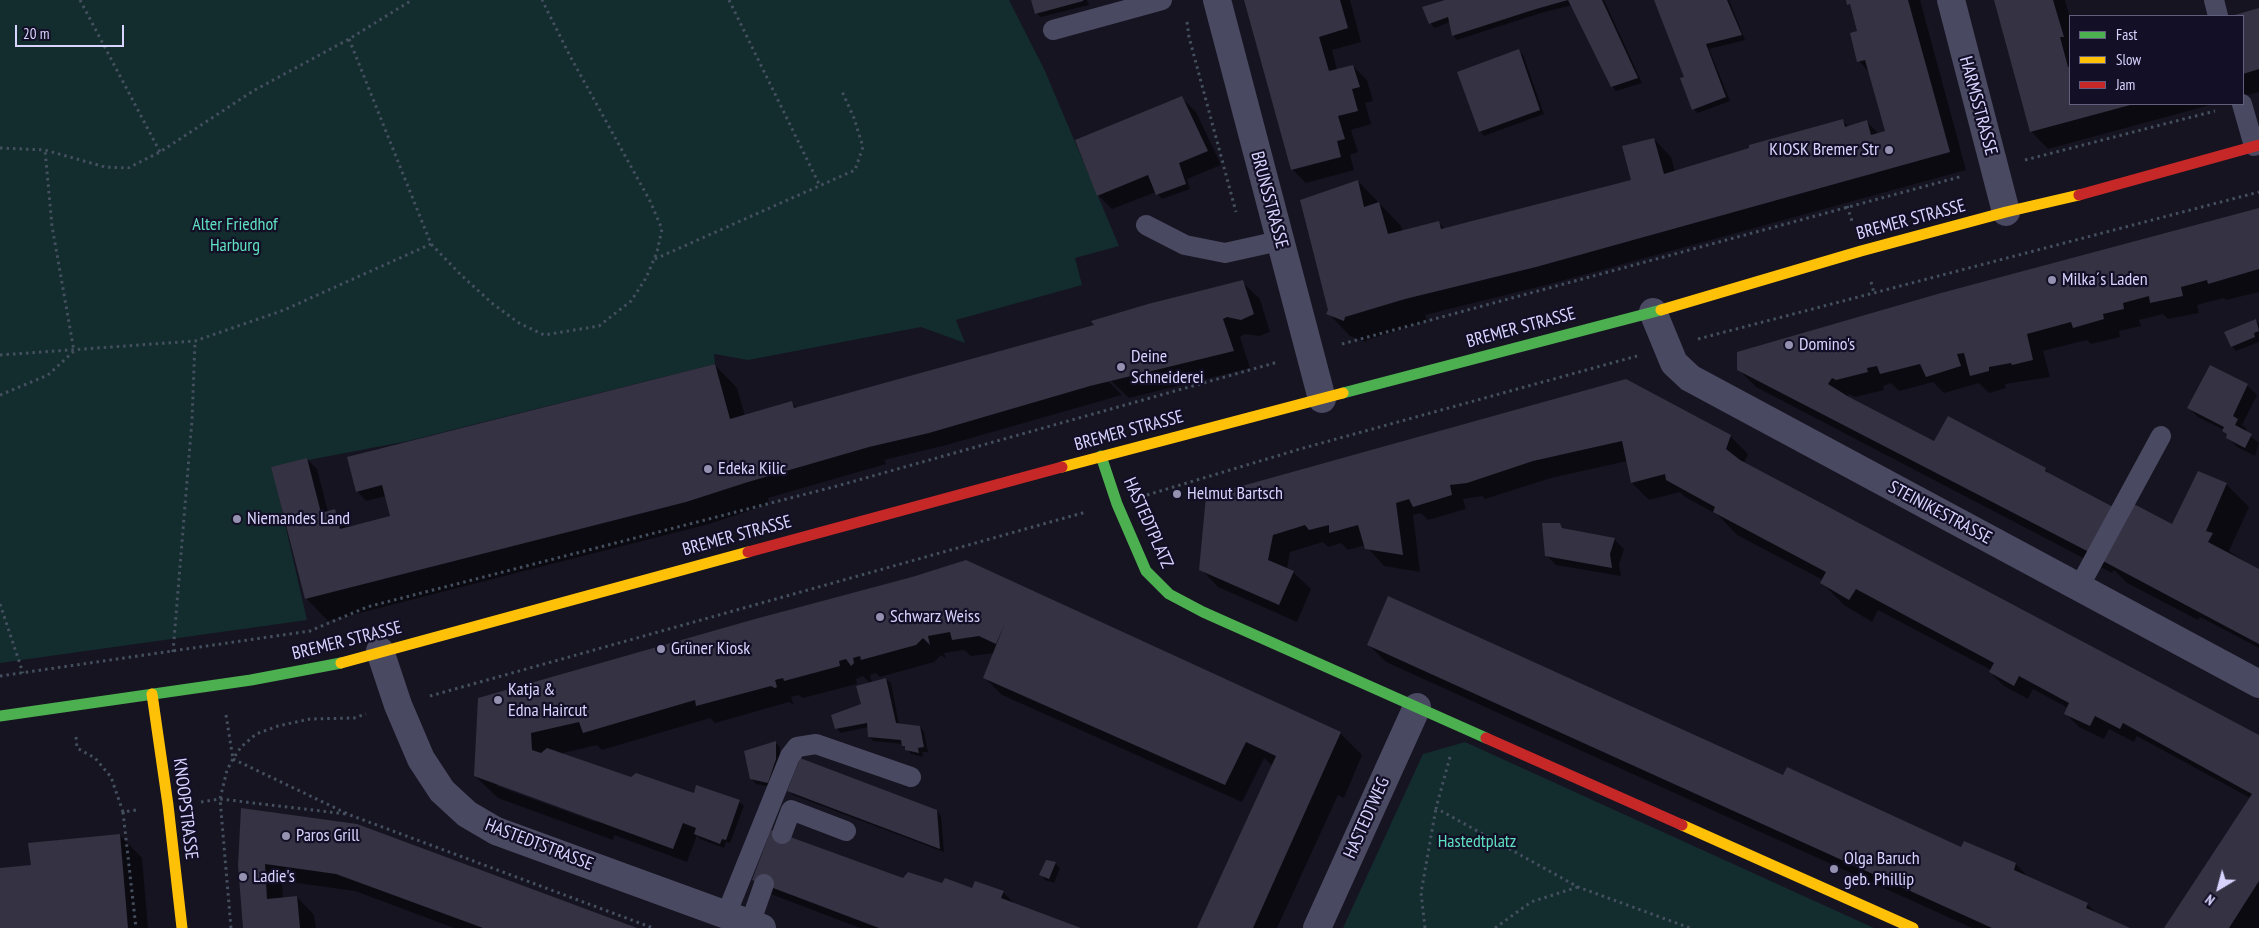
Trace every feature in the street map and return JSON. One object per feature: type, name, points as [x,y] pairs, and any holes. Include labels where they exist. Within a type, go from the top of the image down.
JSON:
[{"type":"main road","name":"BREMER STRASSE","points":[[0,716],[325,667],[1101,456],[1653,312],[2006,212],[2077,196],[2257,145]]},
{"type":"main road","name":"HASTEDTPLATZ","points":[[1101,456],[1117,504],[1146,571],[1169,594],[1203,612],[1913,928]]},
{"type":"main road","name":"KNOOPSTRASSE","points":[[152,694],[168,805],[182,928]]},
{"type":"street","name":"BRUNSSTRASSE","points":[[1217,0],[1322,399]]},
{"type":"street","name":"HARMSSTRASSE","points":[[1950,0],[2006,212]]},
{"type":"street","name":"STEINIKESTRASSE","points":[[1653,312],[1666,348],[1674,363],[1690,378],[2259,684]]},
{"type":"street","name":"HASTEDTSTRASSE","points":[[380,651],[398,705],[431,776],[454,804],[480,823],[496,831],[746,922]]},
{"type":"street","name":"HASTEDTWEG","points":[[1317,928],[1417,708]]},
{"type":"lane","points":[[1053,30],[1162,0]]},
{"type":"lane","points":[[2214,0],[2218,15]]},
{"type":"lane","points":[[2233,106],[2257,145]]},
{"type":"lane","points":[[1146,225],[1185,245],[1225,253],[1279,240]]},
{"type":"lane","points":[[2078,587],[2161,436]]},
{"type":"lane","points":[[746,922],[790,756],[797,747],[816,744],[910,777]]},
{"type":"lane","points":[[782,834],[791,810],[846,831]]},
{"type":"lane","points":[[746,922],[764,884]]},
{"type":"path","points":[[80,0],[160,152]]},
{"type":"path","points":[[0,148],[45,150],[105,167],[128,168],[160,152],[253,91],[349,39],[412,0]]},
{"type":"path","points":[[349,39],[431,244],[493,304],[519,323],[544,335],[599,326],[631,301],[646,278],[654,259],[662,229],[650,201],[570,56],[542,0]]},
{"type":"path","points":[[729,0],[820,186]]},
{"type":"path","points":[[1186,18],[1189,37],[1246,248]]},
{"type":"path","points":[[654,259],[855,170],[863,147],[854,118],[841,90]]},
{"type":"path","points":[[0,676],[310,631],[367,607],[837,486],[1309,353],[1995,168],[2233,106]]},
{"type":"path","points":[[45,150],[52,226],[74,351]]},
{"type":"path","points":[[398,705],[1117,504],[1300,449],[1666,348],[2259,192]]},
{"type":"path","points":[[0,355],[195,342],[284,310],[431,244]]},
{"type":"path","points":[[173,652],[192,420],[195,342]]},
{"type":"path","points":[[0,395],[48,375],[74,351]]},
{"type":"path","points":[[1274,353],[1276,362]]},
{"type":"path","points":[[0,604],[24,673]]},
{"type":"path","points":[[231,928],[220,799],[227,770],[233,759],[241,747],[256,734],[278,726],[310,719],[354,718],[369,713]]},
{"type":"path","points":[[1425,928],[1421,894],[1436,808],[1459,725]]},
{"type":"path","points":[[228,728],[233,759]]},
{"type":"path","points":[[76,737],[77,748],[95,758],[111,777],[123,812],[136,928]]},
{"type":"path","points":[[233,759],[350,815],[653,928]]},
{"type":"path","points":[[196,802],[220,799],[350,815]]},
{"type":"path","points":[[1436,808],[1578,887],[1690,928]]},
{"type":"path","points":[[123,812],[140,809]]},
{"type":"path","points":[[1495,928],[1531,902],[1578,887]]},
{"type":"green space","name":"Alter Friedhof Harburg","points":[[0,0],[1009,0],[1045,71],[1119,246],[1075,258],[1082,285],[956,320],[965,343],[921,327],[748,360],[714,354],[715,364],[408,441],[272,467],[307,620],[0,663]]},
{"type":"green space","name":"Hastedtplatz","points":[[1465,742],[1874,928],[1343,928],[1423,754]]},
{"type":"building","points":[[1031,0],[1083,0],[1083,1],[1035,14]]},
{"type":"building","points":[[1244,0],[1340,0],[1348,28],[1319,37],[1329,71],[1353,65],[1360,87],[1352,89],[1358,111],[1338,116],[1345,139],[1337,141],[1341,157],[1291,170]]},
{"type":"building","points":[[1445,0],[1568,0],[1452,36],[1448,17],[1429,24],[1422,7]]},
{"type":"building","points":[[1568,0],[1602,0],[1638,78],[1611,87]]},
{"type":"building","points":[[1654,0],[1727,0],[1742,35],[1706,44],[1726,97],[1692,110],[1680,78],[1684,77]]},
{"type":"building","points":[[1846,0],[1908,0],[1950,152],[1536,267],[1405,299],[1345,317],[1344,321],[1326,314],[1328,310],[1300,200],[1358,180],[1364,207],[1379,202],[1388,234],[1439,221],[1441,229],[1631,180],[1622,146],[1654,138],[1664,174],[1749,148],[1749,145],[1843,119],[1845,127],[1867,120],[1871,135],[1885,131],[1865,60],[1857,62],[1850,33],[1857,31],[1850,4],[1847,5]]},
{"type":"building","points":[[1994,0],[2053,0],[2064,37],[2060,37],[2069,66],[2069,105],[2130,105],[2030,132]]},
{"type":"building","points":[[2259,8],[2259,69],[2244,74],[2244,15],[2234,15]]},
{"type":"building","points":[[1519,49],[1540,110],[1479,132],[1457,72]]},
{"type":"building","points":[[1182,96],[1208,151],[1179,163],[1186,184],[1156,195],[1148,175],[1097,196],[1075,140]]},
{"type":"building","points":[[2259,208],[2259,269],[2208,284],[2207,280],[2181,287],[2183,296],[2150,303],[2149,296],[2123,303],[2124,309],[2103,314],[2104,319],[2073,328],[2071,322],[2027,334],[2033,360],[2012,365],[2011,363],[1989,367],[1989,371],[1970,376],[1964,353],[1957,354],[1961,366],[1926,377],[1920,364],[1880,374],[1877,366],[1867,368],[1868,372],[1836,380],[1832,378],[1828,384],[1849,397],[1934,441],[1948,416],[2046,468],[2045,471],[2115,508],[2089,552],[1737,370],[1737,352],[1941,293]]},
{"type":"building","points":[[1243,280],[1254,314],[1241,320],[1227,317],[1223,319],[1234,351],[1090,386],[929,433],[869,447],[686,502],[305,599],[271,467],[307,458],[321,513],[335,509],[340,529],[390,516],[382,485],[356,492],[347,457],[715,364],[730,419],[792,401],[794,408],[1094,325],[1091,321],[1148,304]]},
{"type":"building","points":[[2256,319],[2259,331],[2254,333],[2255,337],[2231,347],[2224,332]]},
{"type":"building","points":[[2210,365],[2248,384],[2233,416],[2238,419],[2235,425],[2252,434],[2245,448],[2226,438],[2227,434],[2222,431],[2224,427],[2187,408]]},
{"type":"building","points":[[1626,379],[1731,435],[1726,449],[1740,460],[2259,735],[2259,881],[2229,928],[2164,928],[2252,794],[2123,723],[2120,729],[2095,716],[2090,726],[2064,714],[2069,703],[2019,676],[2014,686],[1989,672],[1994,663],[1856,589],[1849,600],[1820,583],[1826,572],[1713,512],[1715,507],[1666,480],[1665,474],[1631,483],[1622,441],[1533,461],[1467,483],[1450,485],[1452,495],[1413,507],[1409,499],[1396,503],[1403,555],[1365,549],[1358,525],[1329,533],[1329,525],[1309,530],[1305,525],[1273,535],[1268,560],[1294,571],[1279,605],[1199,570],[1206,496]]},
{"type":"building","points":[[2198,471],[2227,483],[2206,531],[2213,533],[2208,542],[2259,569],[2259,644],[2103,561],[2134,504],[2172,524]]},
{"type":"building","points":[[1542,523],[1560,523],[1562,528],[1615,538],[1610,554],[1612,568],[1545,556]]},
{"type":"building","points":[[966,560],[1341,732],[1253,928],[1197,928],[1276,756],[1246,742],[1225,785],[983,678],[1005,623],[996,644],[979,636],[952,640],[950,632],[928,636],[930,645],[923,638],[916,645],[861,660],[860,656],[853,658],[854,663],[851,666],[846,659],[839,661],[840,666],[784,681],[783,678],[775,680],[777,687],[775,688],[771,686],[696,706],[695,700],[583,733],[579,722],[531,733],[532,750],[541,753],[547,748],[631,777],[636,773],[694,793],[696,785],[740,800],[726,840],[722,839],[720,844],[694,834],[696,828],[683,823],[673,849],[474,776],[478,698],[755,619],[912,577]]},
{"type":"building","points":[[1388,596],[1783,775],[1787,767],[1961,847],[1964,841],[2016,863],[2014,870],[2088,903],[2086,908],[2130,928],[1992,928],[1367,645]]},
{"type":"building","points":[[886,678],[896,723],[920,726],[924,747],[918,748],[919,753],[905,750],[901,740],[868,737],[867,723],[835,729],[831,715],[861,704],[856,686]]},
{"type":"building","points":[[776,741],[776,759],[768,783],[750,779],[744,751]]},
{"type":"building","points":[[800,758],[937,810],[940,849],[787,791]]},
{"type":"building","points":[[241,808],[357,824],[637,928],[483,928],[336,874],[265,864],[267,899],[297,896],[300,928],[243,928],[238,865]]},
{"type":"building","points":[[771,830],[903,878],[908,872],[942,883],[945,878],[972,888],[975,881],[1004,891],[1001,898],[1081,928],[879,928],[752,880]]},
{"type":"building","points":[[120,834],[128,928],[0,928],[0,868],[31,865],[28,843]]},
{"type":"building","points":[[1046,860],[1056,862],[1049,879],[1039,875]]},
{"type":"traffic: fast","points":[[1343,393],[1661,310]]},
{"type":"traffic: fast","points":[[1101,456],[1117,504],[1146,571],[1169,594],[1203,612],[1486,738]]},
{"type":"traffic: fast","points":[[0,716],[251,680],[341,663]]},
{"type":"traffic: slow","points":[[1661,310],[1861,251],[2006,212],[2079,195]]},
{"type":"traffic: slow","points":[[1062,467],[1343,393]]},
{"type":"traffic: slow","points":[[341,663],[748,552]]},
{"type":"traffic: slow","points":[[152,694],[168,805],[182,928]]},
{"type":"traffic: slow","points":[[1682,825],[1913,928]]},
{"type":"traffic: jam","points":[[2079,195],[2259,145]]},
{"type":"traffic: jam","points":[[748,552],[1062,467]]},
{"type":"traffic: jam","points":[[1486,738],[1682,825]]},
{"type":"place","name":"KIOSK Bremer Str","points":[[1889,150]]},
{"type":"place","name":"Milka´s Laden","points":[[2052,280]]},
{"type":"place","name":"Domino's","points":[[1789,345]]},
{"type":"place","name":"Deine Schneiderei","points":[[1121,367]]},
{"type":"place","name":"Edeka Kilic","points":[[708,469]]},
{"type":"place","name":"Helmut Bartsch","points":[[1177,494]]},
{"type":"place","name":"Niemandes Land","points":[[237,519]]},
{"type":"place","name":"Schwarz Weiss","points":[[880,617]]},
{"type":"place","name":"Grüner Kiosk","points":[[661,649]]},
{"type":"place","name":"Katja & Edna Haircut","points":[[498,700]]},
{"type":"place","name":"Paros Grill","points":[[286,836]]},
{"type":"place","name":"Olga Baruch geb. Phillip","points":[[1834,869]]},
{"type":"place","name":"Ladie's","points":[[243,877]]}]
